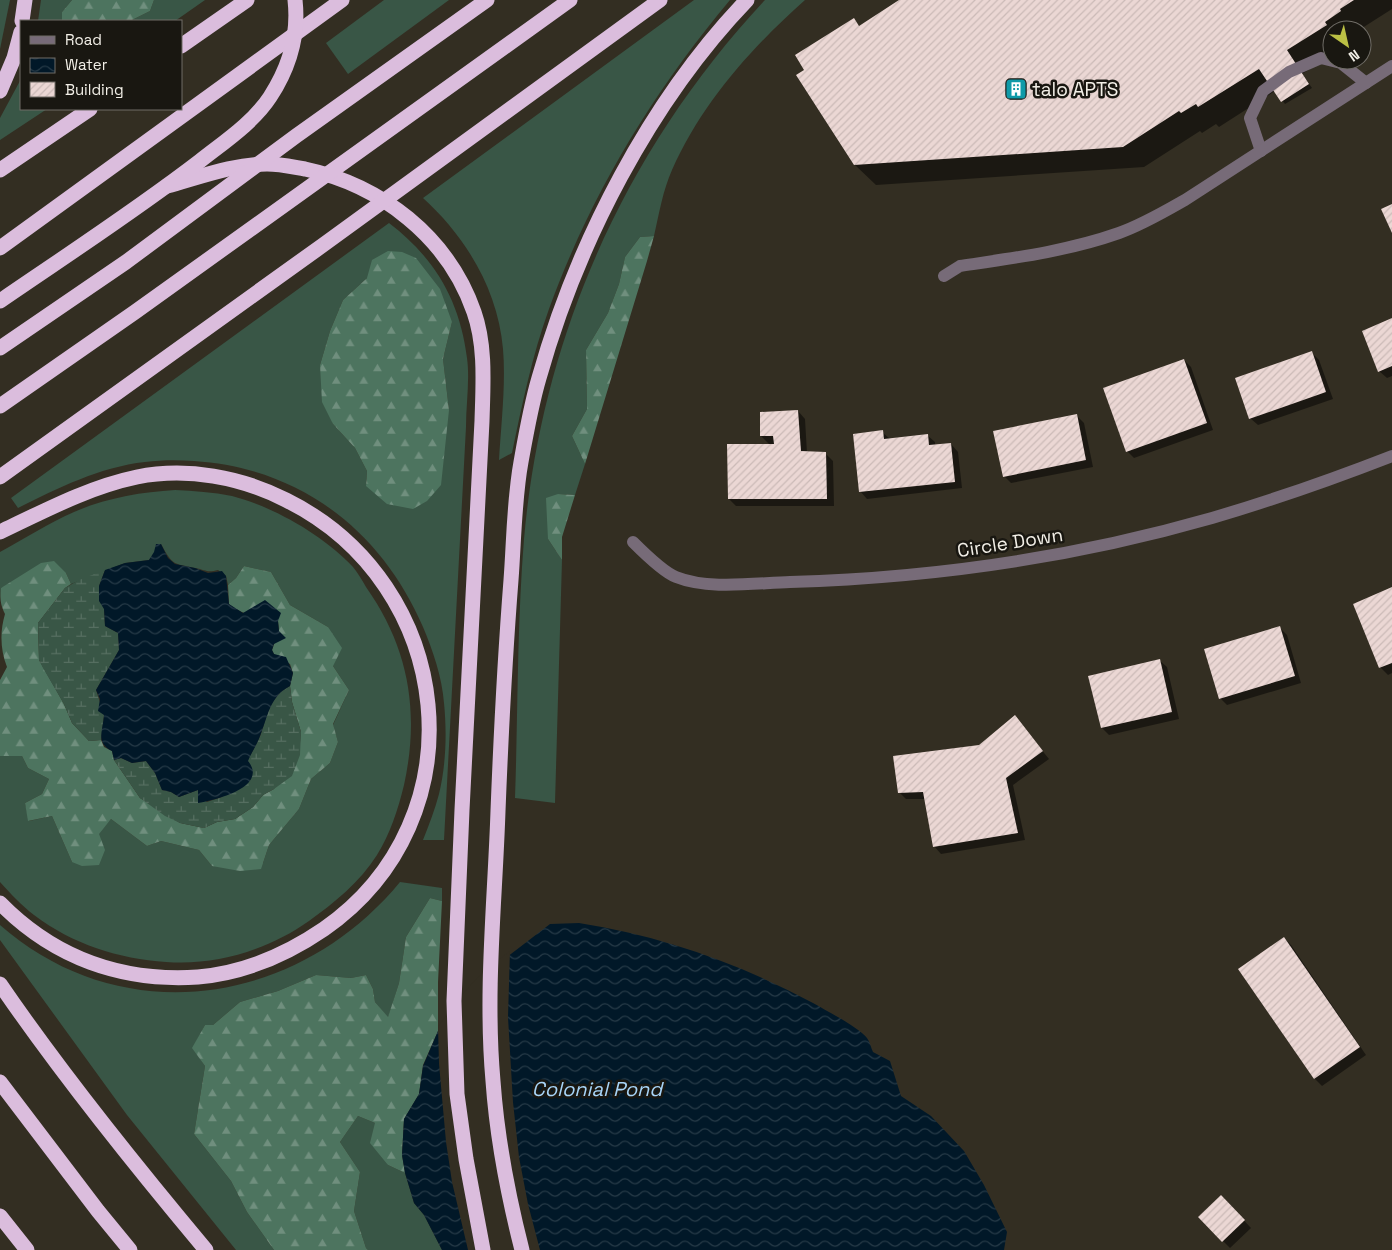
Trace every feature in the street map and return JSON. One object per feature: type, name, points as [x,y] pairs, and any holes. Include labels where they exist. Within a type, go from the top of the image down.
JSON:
[{"type":"highway","points":[[22,20],[25,0]]},
{"type":"highway","points":[[182,45],[248,0]]},
{"type":"highway","points":[[0,301],[168,186],[252,118],[269,99],[282,76],[295,39],[297,17],[295,0]]},
{"type":"highway","points":[[0,248],[342,0]]},
{"type":"highway","points":[[0,348],[126,262],[296,136],[487,0]]},
{"type":"highway","points":[[0,406],[151,301],[570,0]]},
{"type":"highway","points":[[0,477],[307,257],[660,0]]},
{"type":"highway","points":[[522,1250],[505,1172],[492,1080],[490,980],[507,630],[520,465],[537,383],[548,347],[576,269],[613,190],[643,138],[675,90],[710,44],[748,0]]},
{"type":"highway","points":[[0,91],[14,58],[20,36]]},
{"type":"highway","points":[[0,170],[89,110]]},
{"type":"highway","points":[[168,186],[225,170],[268,164],[324,173],[357,185],[388,203],[414,223],[442,252],[456,272],[475,313],[480,336],[483,368],[482,421],[455,948],[455,1047],[457,1094],[466,1159],[483,1250]]},
{"type":"highway","points":[[0,532],[55,505],[101,487],[144,476],[168,473],[226,478],[248,484],[281,497],[322,520],[355,549],[375,571],[388,591],[407,625],[418,652],[426,681],[430,740],[422,793],[402,839],[382,874],[364,895],[339,918],[315,935],[272,959],[247,968],[216,975],[182,978],[124,973],[74,957],[51,945],[0,903]]},
{"type":"highway","points":[[0,984],[143,1175],[206,1250]]},
{"type":"highway","points":[[0,1082],[130,1250]]},
{"type":"highway","points":[[0,1216],[27,1250]]},
{"type":"street","points":[[1261,151],[1250,118],[1263,91],[1289,72],[1321,58],[1341,62],[1366,82]]},
{"type":"street","points":[[944,276],[960,266],[1077,246],[1120,233],[1150,220],[1185,200],[1392,66]]},
{"type":"street","name":"Circle Down","points":[[633,542],[674,577],[699,583],[816,581],[940,571],[1074,551],[1210,519],[1282,497],[1392,456]]},
{"type":"green space","points":[[0,0],[10,0],[0,49]]},
{"type":"green space","points":[[41,0],[72,0],[62,12],[62,20],[38,20]]},
{"type":"green space","points":[[72,0],[154,0],[150,11],[132,20],[62,20],[62,12]]},
{"type":"green space","points":[[154,0],[205,0],[176,20],[132,20],[150,11]]},
{"type":"green space","points":[[384,0],[449,0],[348,74],[326,43]]},
{"type":"green space","points":[[694,0],[730,0],[702,35],[649,109],[604,186],[565,267],[549,309],[537,345],[512,453],[499,460],[504,362],[500,327],[494,306],[487,286],[466,247],[439,213],[423,198]]},
{"type":"green space","points":[[765,0],[805,0],[747,57],[713,99],[698,122],[672,170],[661,202],[654,236],[640,237],[625,257],[619,284],[608,313],[586,350],[587,409],[572,436],[585,464],[575,495],[558,494],[548,539],[562,560],[555,803],[515,798],[519,636],[524,539],[534,463],[550,390],[572,318],[599,249],[632,182],[671,118],[715,58]]},
{"type":"green space","points":[[20,81],[20,110],[45,110],[0,140],[0,118]]},
{"type":"green space","points":[[389,223],[420,251],[443,282],[464,337],[468,366],[444,840],[423,840],[439,794],[445,749],[443,693],[434,655],[423,627],[405,592],[384,561],[360,534],[332,510],[302,491],[269,476],[233,466],[170,460],[128,465],[96,473],[18,508],[11,498]],"holes":[[[367,278],[452,322],[443,359],[449,410],[366,486],[367,471],[355,448],[333,424],[320,365],[330,331],[343,300]]]},
{"type":"green space","points":[[654,236],[585,464],[572,436],[587,409],[586,350],[608,313],[619,284],[625,257],[640,237]]},
{"type":"green space","points":[[388,251],[402,252],[416,258],[440,289],[452,322],[443,359],[449,410],[441,485],[427,501],[413,509],[387,504],[366,486],[367,471],[355,448],[333,424],[322,402],[320,365],[330,331],[343,300],[367,278],[372,260]]},
{"type":"green space","points":[[175,490],[232,496],[264,507],[313,533],[353,567],[381,610],[401,657],[407,682],[411,732],[409,758],[399,804],[382,847],[363,874],[337,899],[309,921],[276,940],[241,954],[185,963],[131,957],[80,942],[34,915],[0,882],[0,756],[22,756],[28,768],[49,779],[42,794],[25,803],[29,821],[52,816],[72,862],[111,819],[147,846],[161,841],[199,850],[212,866],[263,863],[269,845],[299,809],[311,779],[330,763],[338,742],[333,725],[349,690],[333,666],[328,627],[290,605],[271,572],[244,566],[236,578],[228,585],[226,576],[218,570],[206,571],[174,562],[161,544],[149,560],[125,563],[71,584],[66,573],[1,588],[0,599],[0,552],[55,521],[86,507],[124,496]]},
{"type":"green space","points":[[558,494],[575,495],[562,537],[562,560],[548,539],[546,498]]},
{"type":"green space","points":[[54,561],[66,573],[71,584],[65,588],[38,623],[39,660],[64,704],[72,723],[89,741],[101,740],[104,747],[112,751],[114,760],[140,798],[180,823],[204,828],[217,822],[235,819],[253,807],[263,795],[274,789],[300,743],[301,732],[292,702],[290,686],[293,673],[290,664],[274,654],[272,650],[279,631],[278,621],[252,616],[234,608],[229,604],[228,585],[236,578],[244,566],[271,572],[290,605],[328,627],[342,648],[333,666],[349,690],[333,724],[338,742],[330,763],[311,779],[299,809],[269,845],[261,869],[240,871],[212,866],[199,850],[161,841],[147,846],[111,819],[99,834],[105,850],[99,865],[82,866],[72,862],[52,816],[28,821],[25,803],[42,794],[49,779],[28,768],[22,756],[0,756],[0,680],[7,667],[2,647],[2,627],[5,614],[1,601],[1,588],[41,563]]},
{"type":"green space","points":[[105,570],[99,586],[104,609],[105,626],[118,633],[119,650],[96,690],[104,715],[101,740],[89,741],[72,723],[64,704],[39,660],[38,623],[65,588],[79,580]]},
{"type":"green space","points":[[290,686],[292,702],[301,732],[300,755],[292,776],[263,795],[253,807],[235,819],[217,822],[204,828],[180,823],[165,816],[140,798],[114,760],[121,758],[132,763],[146,761],[155,773],[162,790],[171,792],[179,797],[198,790],[198,795],[207,802],[220,798],[231,787],[254,748],[270,707],[278,695]]},
{"type":"green space","points":[[400,882],[442,888],[442,901],[430,898],[406,937],[399,983],[388,1018],[375,1002],[373,989],[366,975],[351,978],[316,975],[278,991],[240,1002],[213,1025],[205,1025],[193,1048],[205,1066],[194,1134],[231,1181],[247,1212],[274,1250],[236,1250],[127,1115],[0,940],[0,925],[48,959],[100,981],[154,991],[208,990],[261,978],[312,956],[359,924]]},
{"type":"green space","points":[[430,898],[442,901],[438,982],[438,1031],[423,1065],[419,1094],[404,1119],[402,1155],[405,1173],[388,1165],[370,1143],[375,1123],[358,1116],[340,1142],[360,1172],[354,1211],[368,1250],[274,1250],[247,1212],[231,1181],[194,1134],[205,1066],[192,1048],[205,1025],[213,1025],[240,1002],[278,991],[316,975],[351,978],[366,975],[373,989],[375,1002],[388,1017],[399,983],[406,937]]},
{"type":"green space","points":[[358,1116],[375,1123],[388,1165],[405,1173],[414,1203],[424,1215],[442,1250],[368,1250],[366,1248],[354,1211],[360,1172],[340,1142]]},
{"type":"water","points":[[156,544],[161,544],[168,558],[175,564],[208,573],[222,571],[226,576],[229,604],[243,613],[265,600],[281,613],[278,621],[279,631],[286,638],[274,644],[272,650],[274,654],[286,657],[293,673],[290,686],[273,702],[259,739],[248,761],[253,770],[252,778],[238,791],[198,803],[198,790],[179,797],[171,792],[162,790],[155,773],[146,761],[132,763],[121,758],[114,760],[112,751],[103,744],[101,736],[104,715],[98,711],[100,699],[96,690],[119,650],[118,633],[105,626],[104,609],[99,601],[99,586],[105,570],[125,563],[149,560]]},
{"type":"water","name":"Colonial Pond","points":[[579,923],[670,943],[728,964],[756,975],[813,1003],[857,1029],[867,1038],[873,1052],[890,1061],[901,1096],[931,1116],[964,1151],[984,1185],[1007,1232],[1004,1250],[442,1250],[424,1215],[414,1203],[402,1155],[404,1119],[419,1094],[423,1066],[438,1031],[485,974],[550,924]]},
{"type":"pier","points":[[510,951],[508,1017],[513,1102],[519,1157],[528,1204],[540,1250],[468,1250],[452,1182],[446,1142],[439,1064],[438,1027],[456,1001],[483,972]]},
{"type":"building","name":"talo APTS","points":[[899,0],[1354,0],[1328,20],[1322,20],[1322,28],[1287,50],[1309,84],[1281,102],[1259,69],[1198,107],[1196,104],[1181,113],[1179,111],[1123,147],[854,165],[796,75],[804,70],[795,55],[854,18],[859,26]]},
{"type":"building","points":[[1392,204],[1392,233],[1381,209]]},
{"type":"building","points":[[1392,318],[1392,366],[1378,372],[1362,331]]},
{"type":"building","points":[[1312,351],[1326,392],[1249,419],[1235,378]]},
{"type":"building","points":[[1184,359],[1207,423],[1126,452],[1103,388]]},
{"type":"building","points":[[798,410],[801,451],[826,452],[827,499],[728,499],[727,444],[774,444],[773,436],[760,436],[760,412]]},
{"type":"building","points":[[1077,414],[1086,460],[1003,477],[993,431]]},
{"type":"building","points":[[883,430],[884,439],[928,434],[929,445],[951,443],[955,482],[859,492],[853,434]]},
{"type":"building","points":[[1392,587],[1392,663],[1379,668],[1353,604]]},
{"type":"building","points":[[1280,626],[1295,676],[1219,699],[1204,649]]},
{"type":"building","points":[[1160,659],[1172,712],[1101,728],[1088,676]]},
{"type":"building","points":[[1015,715],[1043,751],[1006,778],[1018,833],[933,847],[923,792],[898,793],[893,756],[979,745]]},
{"type":"building","points":[[1284,937],[1360,1047],[1314,1079],[1238,969]]},
{"type":"building","points":[[1221,1195],[1245,1220],[1222,1242],[1198,1217]]},
{"type":"place","name":"talo APTS","points":[[1016,89]]}]
